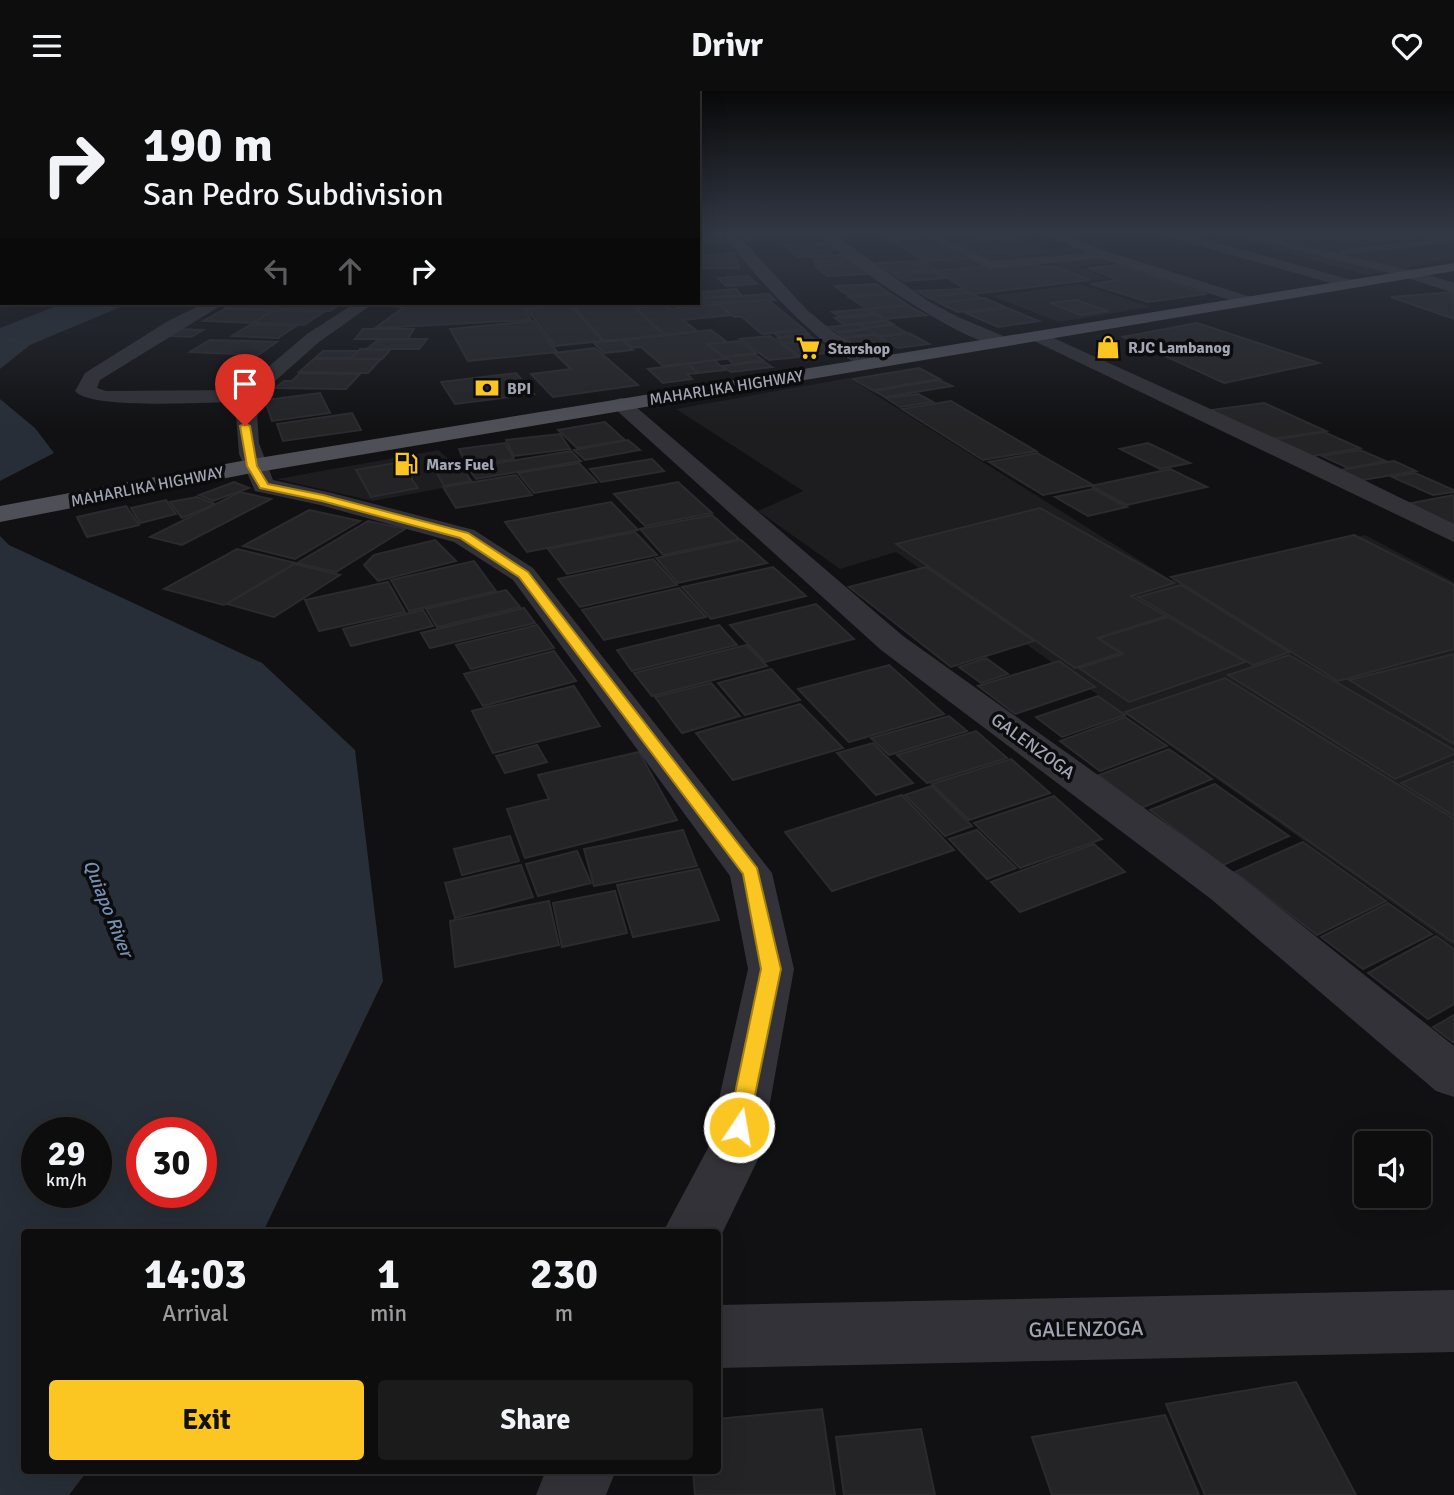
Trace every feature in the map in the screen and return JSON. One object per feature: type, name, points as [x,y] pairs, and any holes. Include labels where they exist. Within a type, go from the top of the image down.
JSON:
[{"type":"main road","name":"MAHARLIKA HIGHWAY","points":[[0,514],[252,466],[1263,299]]},
{"type":"street","points":[[788,299],[830,337],[873,363]]},
{"type":"street","points":[[914,299],[952,321],[1002,342]]},
{"type":"street","points":[[1240,299],[1248,301]]},
{"type":"street","points":[[213,305],[174,325],[92,377],[85,391],[105,397],[247,397],[313,338],[363,305]]},
{"type":"street","points":[[1038,336],[1309,462],[1454,534]]},
{"type":"street","points":[[247,397],[245,426],[252,466],[264,486],[323,498],[464,536],[523,574],[751,873],[771,969],[734,1153],[694,1229]]},
{"type":"street","name":"GALENZOGA","points":[[621,404],[892,643],[1226,888],[1454,1076]]},
{"type":"street","name":"GALENZOGA","points":[[721,1337],[1454,1321]]},
{"type":"street","points":[[571,1495],[579,1474]]},
{"type":"shaded area","points":[[998,299],[1125,299],[1151,307],[1059,322]]},
{"type":"shaded area","points":[[849,378],[1171,580],[1365,535],[1454,582],[1454,947],[896,552],[840,569],[758,511],[803,491],[676,409]]},
{"type":"shaded area","name":"Mars Fuel","points":[[438,450],[475,482],[373,501],[277,479]]},
{"type":"water","points":[[59,305],[125,305],[30,345],[0,369],[0,328]]},
{"type":"water","points":[[0,399],[35,428],[54,453],[0,481]]},
{"type":"water","name":"Quiapo River","points":[[0,536],[9,545],[262,663],[355,750],[383,981],[264,1229],[21,1229],[21,1474],[85,1474],[69,1495],[0,1495]]},
{"type":"building","points":[[700,299],[774,299],[775,300],[700,303]]},
{"type":"building","points":[[851,299],[898,299],[908,305],[867,309]]},
{"type":"building","points":[[930,299],[975,299],[938,302]]},
{"type":"building","points":[[985,299],[1005,307],[958,312],[939,303]]},
{"type":"building","points":[[1137,299],[1174,299],[1148,302]]},
{"type":"building","points":[[1395,299],[1453,299],[1454,319]]},
{"type":"building","points":[[768,300],[805,330],[762,334],[741,316],[734,317],[720,304]]},
{"type":"building","points":[[1076,300],[1108,311],[1081,315],[1050,303]]},
{"type":"building","points":[[717,304],[731,315],[683,320],[697,331],[665,335],[636,308],[666,305],[670,309]]},
{"type":"building","points":[[231,305],[285,305],[277,310],[225,308]]},
{"type":"building","points":[[286,305],[339,305],[330,311],[279,309]]},
{"type":"building","points":[[523,305],[531,320],[375,328],[404,307]]},
{"type":"building","points":[[570,305],[603,341],[555,346],[526,308]]},
{"type":"building","points":[[572,305],[631,305],[664,335],[604,341]]},
{"type":"building","points":[[907,305],[926,315],[886,319],[868,309]]},
{"type":"building","points":[[1007,308],[1039,321],[998,327],[966,313]]},
{"type":"building","points":[[225,309],[273,310],[252,323],[203,321]]},
{"type":"building","points":[[865,309],[873,314],[840,317],[832,312]]},
{"type":"building","points":[[273,311],[324,312],[304,325],[253,323]]},
{"type":"building","points":[[877,315],[884,321],[844,325],[835,318]]},
{"type":"building","points":[[533,321],[557,352],[468,361],[450,329]]},
{"type":"building","points":[[887,321],[893,324],[865,328],[859,324]]},
{"type":"building","points":[[1197,323],[1319,363],[1224,383],[1123,337]]},
{"type":"building","points":[[857,324],[866,329],[837,332],[829,327]]},
{"type":"building","points":[[250,325],[296,326],[278,338],[232,336]]},
{"type":"building","points":[[893,325],[907,333],[879,336],[865,328]]},
{"type":"building","points":[[181,329],[203,330],[191,337],[169,336]]},
{"type":"building","points":[[363,329],[414,329],[408,339],[355,339]]},
{"type":"building","points":[[867,329],[875,334],[845,337],[838,333]]},
{"type":"building","points":[[711,330],[727,342],[707,344],[725,359],[663,366],[641,347],[632,348],[624,340]]},
{"type":"building","points":[[804,330],[809,334],[779,337],[774,333]]},
{"type":"building","points":[[909,333],[929,344],[898,348],[879,337]]},
{"type":"building","points":[[808,335],[816,340],[784,344],[777,338]]},
{"type":"building","points":[[874,335],[890,344],[860,347],[845,338]]},
{"type":"building","points":[[770,336],[799,357],[769,360],[740,339]]},
{"type":"building","points":[[379,339],[427,339],[419,349],[367,349]]},
{"type":"building","points":[[210,340],[277,342],[258,355],[190,352]]},
{"type":"building","points":[[622,340],[633,350],[604,353],[594,343]]},
{"type":"building","name":"Starshop","points":[[816,340],[834,352],[800,356],[783,344]]},
{"type":"building","points":[[739,341],[756,353],[724,357],[708,344]]},
{"type":"building","points":[[595,348],[638,385],[553,397],[531,374],[571,369],[554,353]]},
{"type":"building","points":[[360,349],[390,350],[382,359],[351,359]]},
{"type":"building","points":[[323,351],[358,351],[351,358],[315,358]]},
{"type":"building","points":[[754,354],[763,360],[734,364],[725,357]]},
{"type":"building","points":[[314,359],[381,359],[368,373],[299,372]]},
{"type":"building","points":[[714,360],[725,370],[699,373],[688,364]]},
{"type":"building","points":[[763,361],[772,367],[731,372],[722,366]]},
{"type":"building","points":[[687,364],[698,373],[687,374],[692,379],[663,383],[648,369]]},
{"type":"building","points":[[919,368],[940,379],[872,390],[853,379]]},
{"type":"building","points":[[300,373],[360,374],[346,389],[275,388],[284,381],[292,381]]},
{"type":"building","name":"BPI","points":[[516,373],[534,394],[455,404],[441,382]]},
{"type":"building","points":[[939,380],[952,386],[885,397],[874,391]]},
{"type":"building","points":[[320,393],[330,413],[272,421],[265,400]]},
{"type":"building","points":[[918,394],[933,402],[900,407],[886,398]]},
{"type":"building","points":[[951,401],[1036,451],[983,460],[902,409]]},
{"type":"building","points":[[1264,403],[1326,431],[1270,439],[1211,410]]},
{"type":"building","points":[[352,413],[361,430],[283,441],[277,424]]},
{"type":"building","points":[[605,422],[625,440],[577,448],[558,430]]},
{"type":"building","points":[[1324,432],[1360,448],[1307,457],[1272,440]]},
{"type":"building","points":[[560,434],[570,449],[514,456],[506,440]]},
{"type":"building","points":[[628,440],[640,450],[585,460],[574,450]]},
{"type":"building","points":[[505,443],[514,459],[466,465],[459,449]]},
{"type":"building","points":[[1148,443],[1190,463],[1160,469],[1120,449]]},
{"type":"building","points":[[1360,450],[1386,461],[1348,468],[1322,456]]},
{"type":"building","points":[[571,451],[581,461],[476,479],[468,468]]},
{"type":"building","points":[[1037,453],[1093,485],[1043,495],[989,462]]},
{"type":"building","points":[[652,459],[664,471],[601,482],[590,469]]},
{"type":"building","points":[[1394,461],[1416,471],[1357,481],[1335,471]]},
{"type":"building","points":[[400,462],[418,488],[371,497],[356,470]]},
{"type":"building","points":[[579,463],[597,482],[534,493],[518,473]]},
{"type":"building","points":[[461,465],[471,481],[444,486],[435,470]]},
{"type":"building","points":[[1170,469],[1207,487],[1127,505],[1091,486]]},
{"type":"building","points":[[1415,473],[1454,492],[1433,495],[1392,477]]},
{"type":"building","points":[[516,475],[532,495],[456,508],[443,487]]},
{"type":"building","points":[[234,482],[249,488],[213,501],[199,495]]},
{"type":"building","points":[[678,482],[712,513],[645,526],[614,494]]},
{"type":"building","points":[[1093,489],[1127,507],[1088,516],[1055,497]]},
{"type":"building","points":[[240,492],[271,499],[182,545],[150,537]]},
{"type":"building","points":[[1454,495],[1454,526],[1407,504]]},
{"type":"building","points":[[197,497],[215,504],[182,518],[170,502]]},
{"type":"building","points":[[166,500],[176,514],[140,523],[131,508]]},
{"type":"building","points":[[611,502],[638,530],[527,552],[505,522]]},
{"type":"building","points":[[126,506],[139,525],[87,537],[77,517]]},
{"type":"building","points":[[1040,508],[1174,583],[1131,596],[1166,616],[1097,638],[1120,653],[1075,668],[896,544]]},
{"type":"building","points":[[309,510],[360,521],[295,559],[243,546]]},
{"type":"building","points":[[712,515],[739,539],[663,555],[640,529]]},
{"type":"building","points":[[368,521],[405,529],[336,572],[297,563]]},
{"type":"building","points":[[635,532],[657,555],[567,574],[548,549]]},
{"type":"building","points":[[1354,535],[1454,585],[1454,649],[1338,681],[1171,577]]},
{"type":"building","points":[[435,540],[456,561],[378,581],[364,565],[374,555]]},
{"type":"building","points":[[741,540],[767,563],[678,583],[656,558]]},
{"type":"building","points":[[237,549],[295,563],[224,605],[164,589]]},
{"type":"building","points":[[653,559],[677,585],[580,607],[558,579]]},
{"type":"building","points":[[474,561],[496,591],[409,611],[391,580]]},
{"type":"building","points":[[295,564],[340,575],[274,617],[227,604]]},
{"type":"building","points":[[773,567],[806,596],[711,619],[682,587]]},
{"type":"building","points":[[926,567],[1034,641],[951,667],[849,587]]},
{"type":"building","points":[[388,582],[405,612],[319,631],[305,600]]},
{"type":"building","points":[[1181,585],[1289,652],[1253,665],[1138,597]]},
{"type":"building","points":[[679,588],[706,617],[604,640],[582,610]]},
{"type":"building","points":[[506,590],[520,607],[437,627],[426,609]]},
{"type":"building","points":[[816,604],[854,639],[765,662],[730,625]]},
{"type":"building","points":[[524,608],[535,623],[430,648],[421,633]]},
{"type":"building","points":[[423,610],[433,626],[351,646],[343,629]]},
{"type":"building","points":[[1168,617],[1245,662],[1129,702],[1079,668],[1123,654],[1099,638]]},
{"type":"building","points":[[537,625],[554,648],[471,669],[456,645]]},
{"type":"building","points":[[719,625],[737,645],[632,671],[617,650]]},
{"type":"building","points":[[746,645],[767,666],[652,696],[634,673]]},
{"type":"building","points":[[554,651],[576,681],[483,706],[464,674]]},
{"type":"building","points":[[1454,654],[1454,744],[1349,680]]},
{"type":"building","points":[[1289,655],[1454,750],[1454,754],[1395,779],[1228,675]]},
{"type":"building","points":[[986,658],[1008,674],[981,683],[959,667]]},
{"type":"building","points":[[1059,661],[1095,687],[1015,714],[978,686]]},
{"type":"building","points":[[889,665],[944,714],[849,742],[798,689]]},
{"type":"building","points":[[771,669],[800,700],[745,715],[718,683]]},
{"type":"building","points":[[1225,678],[1454,819],[1454,943],[1125,712]]},
{"type":"building","points":[[711,683],[740,716],[682,733],[655,697]]},
{"type":"building","points":[[574,686],[600,726],[493,753],[472,711]]},
{"type":"building","points":[[1098,696],[1125,715],[1062,737],[1036,717]]},
{"type":"building","points":[[800,704],[843,748],[733,780],[696,733]]},
{"type":"building","points":[[949,716],[967,731],[889,755],[871,738]]},
{"type":"building","points":[[1125,717],[1167,746],[1100,771],[1060,741]]},
{"type":"building","points":[[976,731],[1007,758],[927,783],[897,755]]},
{"type":"building","points":[[873,743],[913,783],[876,795],[837,753]]},
{"type":"building","points":[[537,745],[547,762],[505,773],[496,756]]},
{"type":"building","points":[[1169,749],[1212,779],[1141,808],[1099,775]]},
{"type":"building","points":[[639,752],[677,820],[525,858],[507,809],[549,799],[538,775]]},
{"type":"building","points":[[1011,759],[1050,793],[969,820],[932,784]]},
{"type":"building","points":[[1454,761],[1454,816],[1401,783]]},
{"type":"building","points":[[1215,784],[1289,836],[1223,865],[1150,810]]},
{"type":"building","points":[[932,786],[972,826],[945,836],[905,795]]},
{"type":"building","points":[[902,795],[954,850],[832,891],[785,832]]},
{"type":"building","points":[[1054,796],[1102,839],[1020,868],[974,823]]},
{"type":"building","points":[[683,830],[697,866],[594,886],[584,849]]},
{"type":"building","points":[[977,830],[1016,868],[987,879],[949,839]]},
{"type":"building","points":[[510,836],[519,861],[462,875],[454,849]]},
{"type":"building","points":[[1303,842],[1386,901],[1317,935],[1235,872]]},
{"type":"building","points":[[1094,844],[1125,872],[1020,912],[991,882]]},
{"type":"building","points":[[577,851],[591,883],[538,896],[526,864]]},
{"type":"building","points":[[521,865],[533,897],[455,918],[445,883]]},
{"type":"building","points":[[699,869],[719,920],[633,937],[617,885]]},
{"type":"building","points":[[615,891],[627,933],[562,947],[553,903]]},
{"type":"building","points":[[549,901],[559,945],[455,967],[450,921]]},
{"type":"building","points":[[1388,903],[1432,934],[1363,969],[1321,937]]},
{"type":"building","points":[[1436,936],[1454,949],[1454,1004],[1428,1019],[1368,973]]},
{"type":"building","points":[[1454,1015],[1454,1043],[1433,1027]]},
{"type":"building","points":[[1296,1382],[1356,1495],[1205,1495],[1166,1404]]},
{"type":"building","points":[[822,1409],[835,1495],[695,1495],[693,1474],[721,1474],[721,1419]]},
{"type":"building","points":[[1165,1415],[1199,1495],[1052,1495],[1032,1437]]},
{"type":"building","points":[[921,1429],[935,1495],[844,1495],[836,1437]]},
{"type":"place","name":"RJC Lambanog","points":[[1108,347]]},
{"type":"place","name":"Starshop","points":[[808,348]]},
{"type":"place","name":"BPI","points":[[487,388]]},
{"type":"place","name":"Mars Fuel","points":[[406,464]]},
{"type":"route","points":[[245,426],[252,466],[264,486],[323,498],[464,536],[523,574],[751,873],[771,969],[739,1127]]}]
